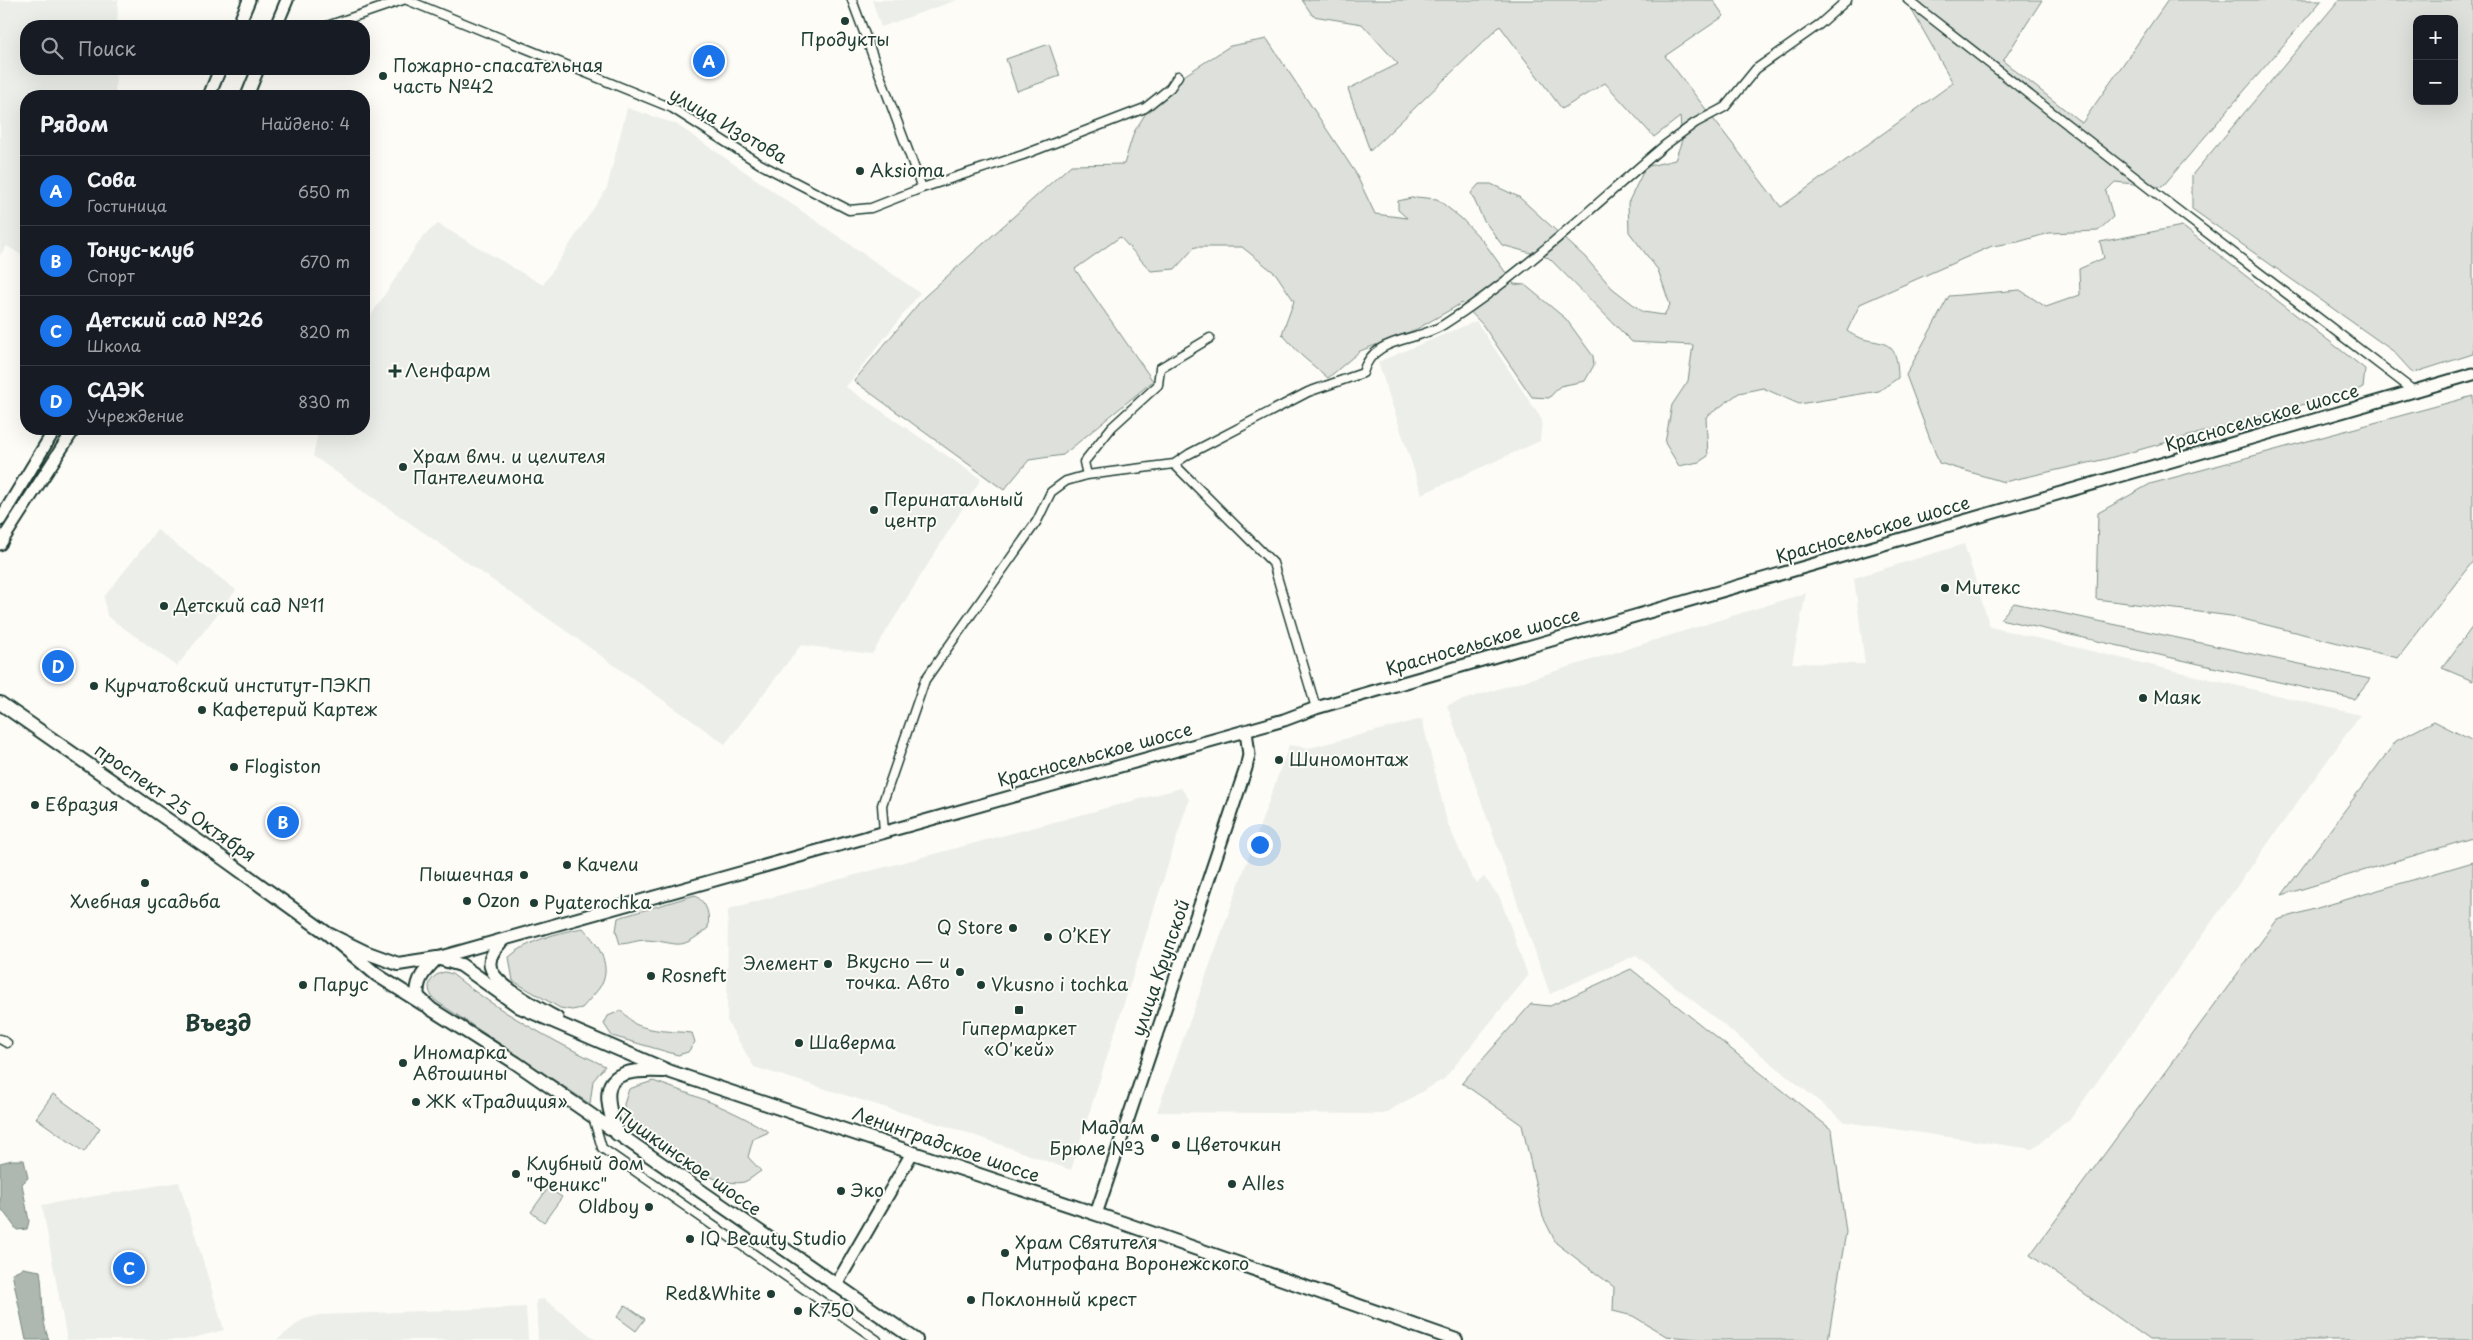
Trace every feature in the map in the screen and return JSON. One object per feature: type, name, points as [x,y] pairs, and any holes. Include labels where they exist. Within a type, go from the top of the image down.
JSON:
[{"type":"main road","points":[[241,20],[249,0]]},
{"type":"main road","points":[[279,20],[287,0]]},
{"type":"main road","points":[[244,12],[244,20]]},
{"type":"main road","points":[[214,86],[222,75]]},
{"type":"main road","points":[[249,90],[255,75]]},
{"type":"main road","name":"Красносельское шоссе","points":[[437,958],[1246,731],[1316,708],[2473,374]]},
{"type":"main road","points":[[0,520],[51,435]]},
{"type":"main road","points":[[0,544],[70,435]]},
{"type":"main road","name":"проспект 25 Октября","points":[[0,703],[187,832],[328,934],[377,975],[435,1011]]},
{"type":"main road","name":"улица Крупской","points":[[1096,1214],[1246,768],[1249,755],[1246,731]]},
{"type":"main road","name":"проспект 25 Октября","points":[[328,934],[364,952],[398,964],[437,958]]},
{"type":"main road","points":[[503,940],[494,950],[489,962],[491,973],[500,982],[579,1033]]},
{"type":"main road","points":[[435,1011],[418,997],[418,988],[424,972],[437,958]]},
{"type":"main road","name":"Ленинградское шоссе","points":[[437,958],[461,965],[520,1007],[579,1033],[627,1051],[671,1072],[1096,1214],[1456,1340]]},
{"type":"main road","name":"Пушкинское шоссе","points":[[435,1011],[516,1063],[916,1340]]},
{"type":"main road","points":[[617,1134],[609,1111],[608,1090],[615,1078],[626,1072],[642,1070],[671,1072]]},
{"type":"main road","points":[[836,1285],[912,1152]]},
{"type":"street","points":[[345,20],[405,0]]},
{"type":"street","name":"улица Изотова","points":[[405,0],[672,108],[760,164],[849,210],[871,208],[922,188],[1023,155],[1145,108],[1170,88],[1178,76]]},
{"type":"street","points":[[852,0],[922,188]]},
{"type":"street","points":[[884,832],[882,805],[925,680],[1036,521],[1052,492],[1066,481],[1087,476],[1174,464],[1188,454],[1308,392],[1363,373],[1365,365],[1382,346],[1440,327],[1494,292],[1665,145],[1696,123],[1725,107],[1756,69],[1820,24],[1847,0]]},
{"type":"street","points":[[1908,0],[2159,196],[2414,391]]},
{"type":"street","points":[[1087,476],[1084,462],[1112,427],[1158,385],[1160,368],[1210,338]]},
{"type":"street","points":[[1174,464],[1273,563],[1316,708]]},
{"type":"street","points":[[593,1117],[602,1148],[877,1340]]},
{"type":"shaded area","points":[[0,0],[118,0],[117,20],[20,20],[20,75],[116,75],[115,90],[20,90],[20,254],[7,246],[0,255]]},
{"type":"shaded area","points":[[872,0],[957,0],[881,27]]},
{"type":"shaded area","points":[[1302,0],[1713,0],[1724,16],[1665,56],[1781,207],[1953,83],[1906,0],[2042,0],[2003,61],[2082,123],[2168,0],[2322,0],[2162,187],[2115,182],[2106,191],[2113,217],[2098,231],[2049,233],[2018,242],[1992,246],[1860,304],[1847,331],[1857,337],[1889,346],[1894,352],[1897,362],[1898,378],[1879,391],[1799,404],[1763,388],[1739,393],[1706,417],[1708,456],[1699,462],[1679,466],[1665,443],[1672,405],[1688,381],[1693,345],[1632,342],[1549,258],[1502,245],[1483,219],[1471,193],[1479,184],[1491,184],[1519,197],[1585,257],[1612,288],[1643,312],[1664,315],[1670,305],[1658,270],[1629,232],[1628,203],[1644,170],[1649,166],[1675,160],[1682,140],[1680,117],[1654,137],[1605,83],[1562,109],[1500,26],[1370,151],[1348,89],[1398,64],[1362,24],[1313,16]]},
{"type":"shaded area","points":[[2339,0],[2473,0],[2473,354],[2413,373],[2393,351],[2192,209],[2192,175]]},
{"type":"shaded area","points":[[1267,39],[1355,172],[1375,214],[1407,218],[1398,210],[1398,201],[1416,197],[1437,199],[1461,218],[1483,241],[1514,284],[1525,285],[1566,319],[1593,356],[1594,365],[1585,381],[1560,386],[1549,398],[1532,397],[1482,324],[1462,303],[1417,329],[1360,351],[1328,378],[1302,356],[1282,334],[1294,301],[1276,274],[1242,247],[1195,247],[1175,269],[1151,271],[1120,237],[1075,269],[1153,381],[1063,455],[1029,460],[1004,490],[854,381],[924,297],[1071,165],[1124,164],[1134,132],[1159,92],[1230,46]]},
{"type":"shaded area","points":[[1049,44],[1060,76],[1017,91],[1006,59]]},
{"type":"shaded area","points":[[627,108],[676,124],[920,293],[846,387],[981,479],[872,654],[801,645],[725,744],[569,633],[313,456],[318,435],[370,435],[370,317],[423,236],[438,224],[543,285],[607,188]]},
{"type":"shaded area","points":[[2182,226],[2365,369],[2363,388],[2106,459],[2004,482],[1939,463],[1906,375],[1949,296],[2020,290],[2046,307],[2080,295],[2079,269],[2104,258],[2100,242]]},
{"type":"shaded area","points":[[1476,321],[1542,420],[1540,441],[1422,494],[1378,362]]},
{"type":"shaded area","points":[[2473,396],[2473,561],[2398,658],[2231,616],[2096,599],[2098,513],[2150,484]]},
{"type":"shaded area","name":"Детский сад №11","points":[[157,530],[236,590],[177,666],[107,616],[104,597]]},
{"type":"shaded area","points":[[1964,544],[1990,627],[2360,715],[2071,1118],[2032,1149],[1845,1122],[1636,955],[1550,994],[1447,705],[1806,593],[1792,663],[1865,664],[1854,578]]},
{"type":"shaded area","points":[[2014,603],[2370,679],[2354,699],[2000,619]]},
{"type":"shaded area","points":[[2473,626],[2473,681],[2442,668]]},
{"type":"shaded area","points":[[1422,719],[1447,822],[1471,876],[1477,883],[1484,877],[1500,898],[1528,976],[1444,1079],[1383,1114],[1157,1112],[1289,745],[1309,748]]},
{"type":"shaded area","points":[[2434,721],[2473,741],[2473,838],[2282,895],[2396,741]]},
{"type":"shaded area","points":[[1181,788],[1189,799],[1071,1170],[968,1133],[754,1067],[727,1021],[728,909]]},
{"type":"shaded area","points":[[2473,862],[2473,1340],[2150,1340],[2030,1255],[2277,920]]},
{"type":"shaded area","points":[[695,895],[705,905],[708,918],[708,928],[698,936],[690,941],[679,944],[646,940],[620,944],[616,931],[618,918]]},
{"type":"shaded area","points":[[583,928],[601,953],[604,961],[605,976],[602,984],[582,1008],[572,1010],[560,1008],[513,981],[509,957],[516,951],[544,938]]},
{"type":"shaded area","points":[[1631,969],[1832,1130],[1846,1232],[1828,1340],[1708,1340],[1666,1336],[1633,1316],[1613,1311],[1614,1287],[1556,1243],[1543,1217],[1522,1125],[1462,1083],[1531,1004],[1550,1006]]},
{"type":"shaded area","points":[[445,972],[452,974],[488,1001],[526,1024],[605,1066],[593,1081],[590,1104],[436,1001],[430,992],[430,984],[435,976]]},
{"type":"shaded area","points":[[620,1011],[635,1024],[642,1027],[692,1033],[695,1042],[688,1052],[678,1055],[612,1036],[604,1024],[608,1016]]},
{"type":"shaded area","points":[[653,1081],[712,1103],[741,1116],[769,1132],[753,1139],[748,1157],[761,1171],[744,1182],[715,1179],[682,1162],[625,1121],[624,1104],[629,1089]]},
{"type":"shaded area","points":[[53,1094],[100,1128],[84,1152],[36,1118]]},
{"type":"shaded area","points":[[24,1160],[28,1178],[22,1184],[29,1221],[27,1229],[17,1230],[0,1207],[0,1163]]},
{"type":"shaded area","points":[[179,1182],[224,1330],[185,1340],[67,1340],[42,1205]]},
{"type":"shaded area","points":[[548,1188],[562,1197],[544,1222],[531,1212]]},
{"type":"shaded area","points":[[23,1268],[40,1271],[44,1324],[49,1340],[26,1340],[12,1273]]},
{"type":"shaded area","points":[[544,1299],[596,1340],[538,1340],[536,1300]]},
{"type":"shaded area","points":[[625,1305],[645,1319],[636,1331],[617,1317]]},
{"type":"shaded area","points":[[526,1307],[528,1340],[277,1340],[302,1320],[319,1315]]},
{"type":"place","name":"Продукты","points":[[845,21]]},
{"type":"place","name":"Сова","points":[[709,61]]},
{"type":"place","name":"Пожарно-спасательная часть №42","points":[[383,76]]},
{"type":"place","name":"Aksioma","points":[[860,171]]},
{"type":"place","name":"Ленфарм","points":[[395,371]]},
{"type":"place","name":"Храм вмч. и целителя Пантелеимона","points":[[403,467]]},
{"type":"place","name":"Перинатальный центр","points":[[874,510]]},
{"type":"place","name":"Митекс","points":[[1945,588]]},
{"type":"place","name":"Детский сад №11","points":[[164,606]]},
{"type":"place","name":"СДЭК","points":[[58,666]]},
{"type":"place","name":"Курчатовский институт-ПЭКП","points":[[94,686]]},
{"type":"place","name":"Маяк","points":[[2143,698]]},
{"type":"place","name":"Кафетерий Картеж","points":[[202,710]]},
{"type":"place","name":"Шиномонтаж","points":[[1279,760]]},
{"type":"place","name":"Flogiston","points":[[234,767]]},
{"type":"place","name":"Евразия","points":[[35,805]]},
{"type":"place","name":"Тонус-клуб","points":[[283,822]]},
{"type":"place","name":"Качели","points":[[567,865]]},
{"type":"place","name":"Пышечная","points":[[524,875]]},
{"type":"place","name":"Хлебная усадьба","points":[[145,883]]},
{"type":"place","name":"Ozon","points":[[467,901]]},
{"type":"place","name":"Pyaterochka","points":[[534,903]]},
{"type":"place","name":"Q Store","points":[[1013,928]]},
{"type":"place","name":"O’KEY","points":[[1048,937]]},
{"type":"place","name":"Элемент","points":[[828,964]]},
{"type":"place","name":"Вкусно — и точка. Авто","points":[[960,972]]},
{"type":"place","name":"Rosneft","points":[[651,976]]},
{"type":"place","name":"Парус","points":[[303,985]]},
{"type":"place","name":"Vkusno i tochka","points":[[981,985]]},
{"type":"place","name":"Гипермаркет «О'кей»","points":[[1019,1010]]},
{"type":"place","name":"Шаверма","points":[[799,1043]]},
{"type":"place","name":"Иномарка Автошины","points":[[403,1063]]},
{"type":"place","name":"ЖК «Традиция»","points":[[416,1102]]},
{"type":"place","name":"Мадам Брюле №3","points":[[1155,1138]]},
{"type":"place","name":"Цветочкин","points":[[1176,1145]]},
{"type":"place","name":"Клубный дом \"Феникс\"","points":[[516,1174]]},
{"type":"place","name":"Alles","points":[[1232,1184]]},
{"type":"place","name":"Эко","points":[[841,1191]]},
{"type":"place","name":"Oldboy","points":[[649,1207]]},
{"type":"place","name":"IQ Beauty Studio","points":[[690,1239]]},
{"type":"place","name":"Храм Святителя Митрофана Воронежского","points":[[1005,1253]]},
{"type":"place","name":"Детский сад №26","points":[[129,1268]]},
{"type":"place","name":"Red&White","points":[[771,1294]]},
{"type":"place","name":"Поклонный крест","points":[[971,1300]]},
{"type":"place","name":"К750","points":[[798,1311]]},
{"type":"district","name":"Въезд","points":[[218,1023]]}]
